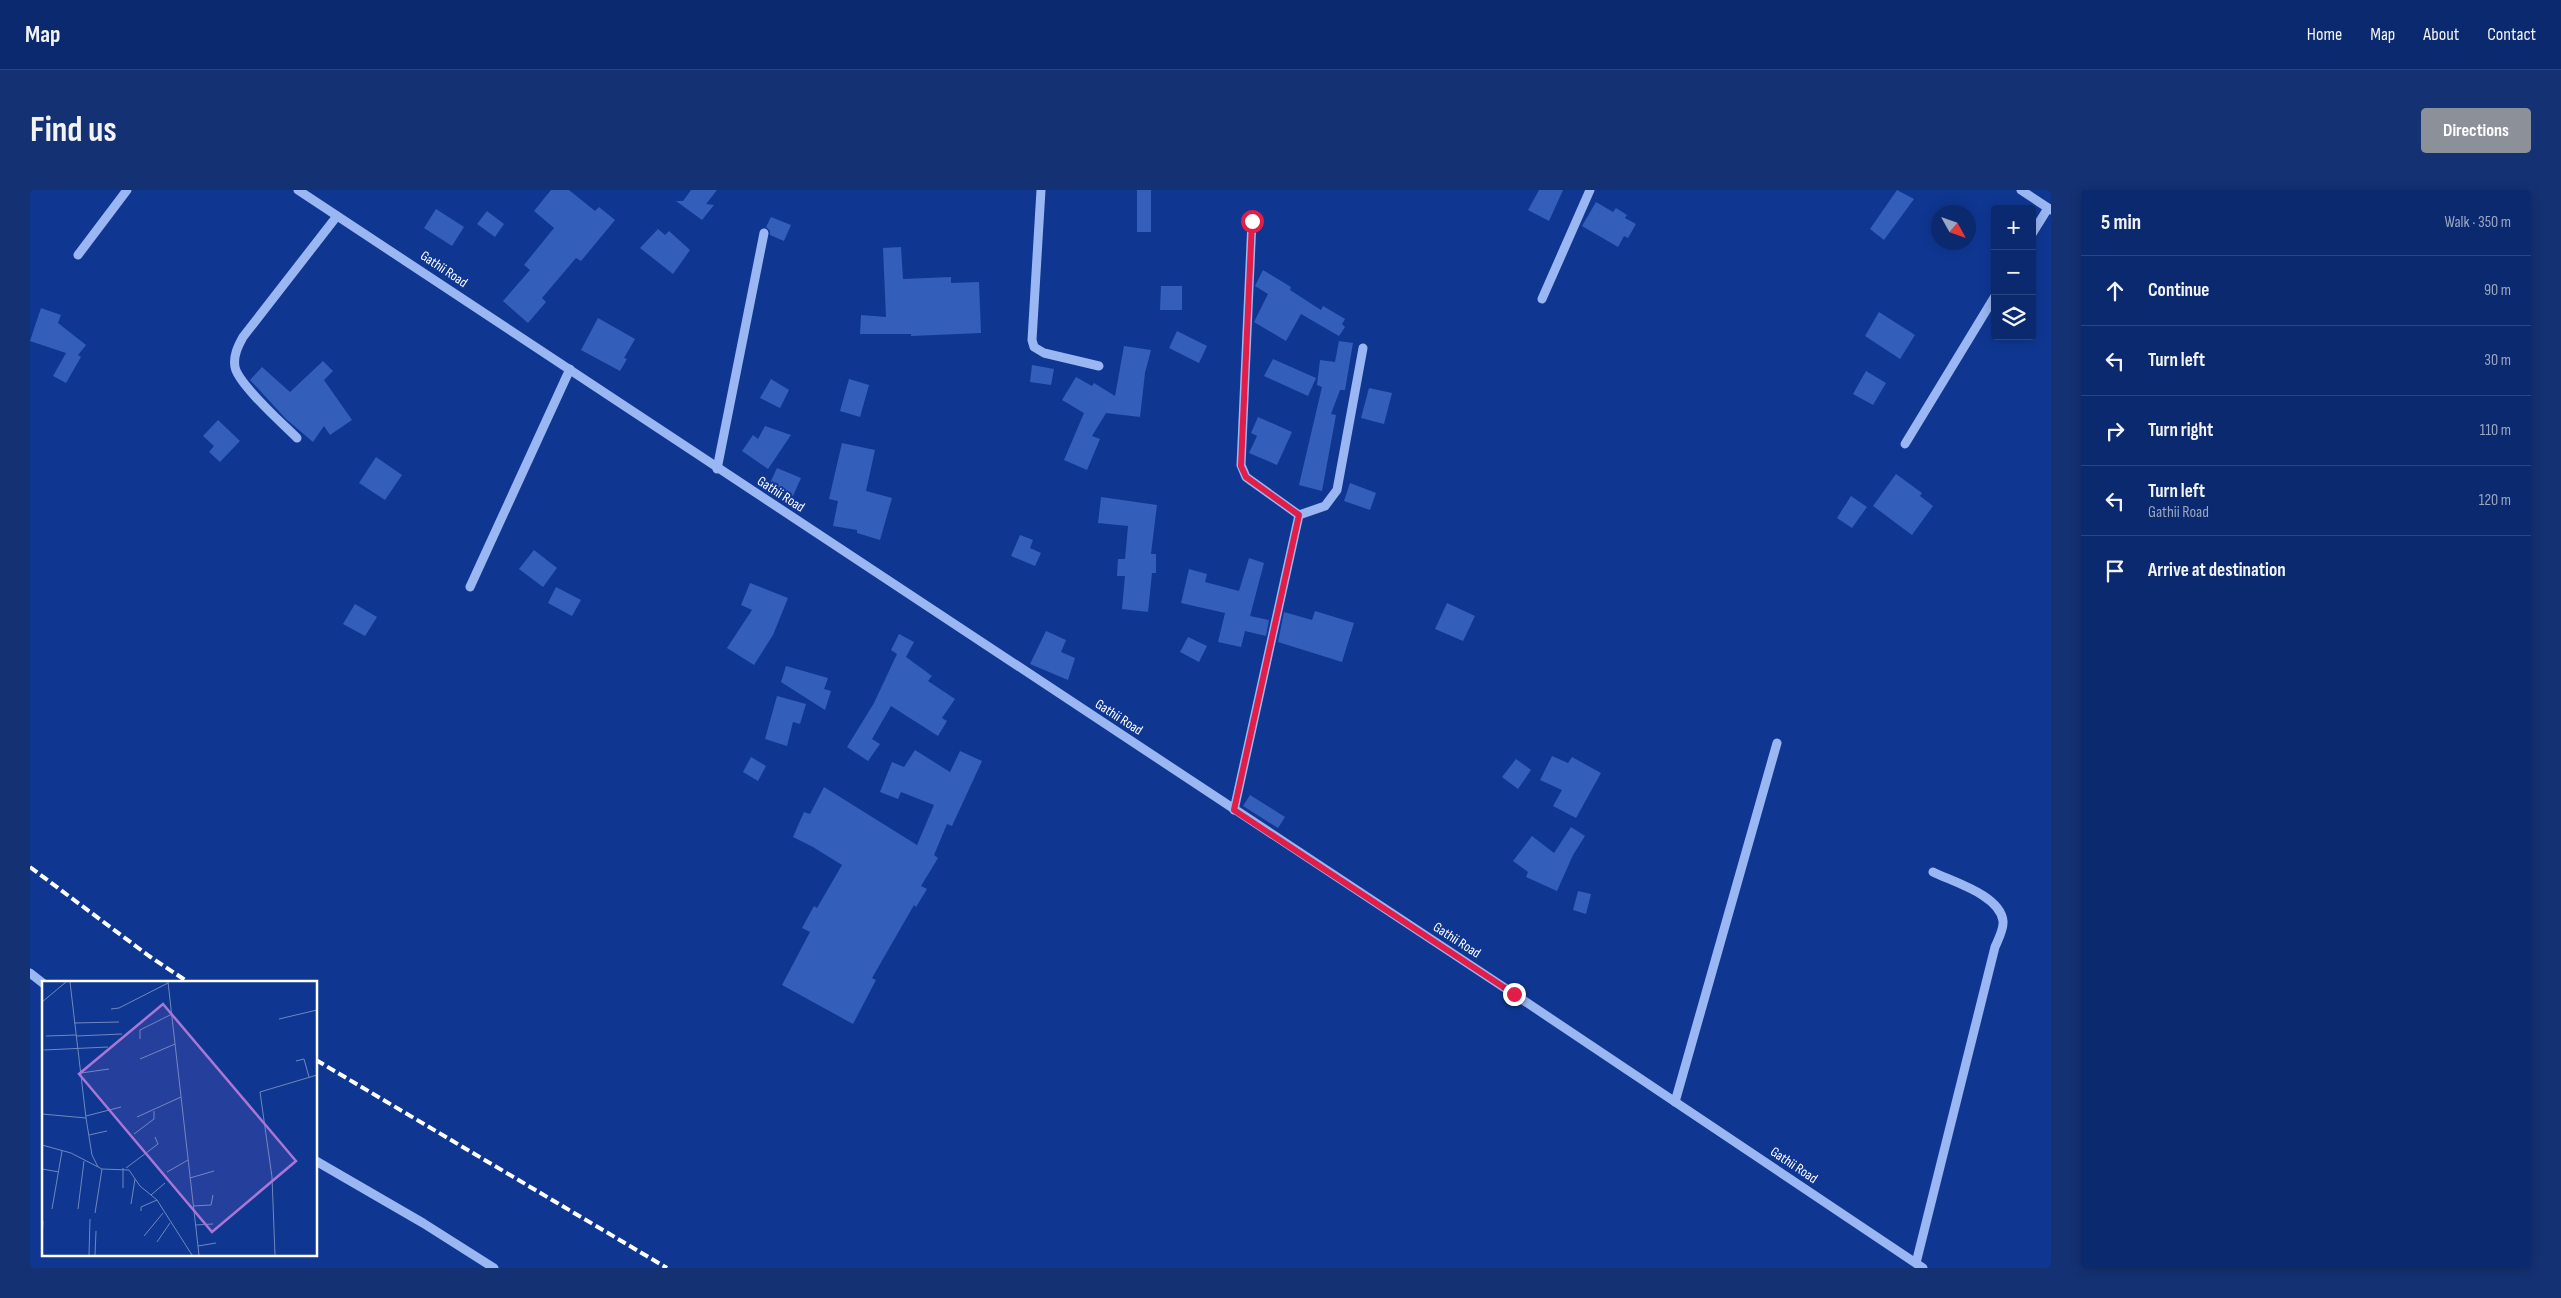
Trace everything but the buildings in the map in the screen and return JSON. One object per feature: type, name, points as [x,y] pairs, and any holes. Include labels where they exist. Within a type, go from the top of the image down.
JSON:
[{"type":"street","points":[[78,255],[127,190]]},
{"type":"street","name":"Gathii Road","points":[[298,190],[1920,1266]]},
{"type":"street","points":[[1041,190],[1032,340],[1034,347],[1044,353],[1099,366]]},
{"type":"street","points":[[1542,298],[1590,190]]},
{"type":"street","points":[[2021,190],[2050,209],[2036,228]]},
{"type":"street","points":[[297,438],[255,397],[240,377],[234,368],[235,354],[243,337],[337,216]]},
{"type":"street","points":[[1252,221],[1241,466],[1246,477],[1299,515],[1325,506],[1337,490],[1363,348]]},
{"type":"street","points":[[717,468],[764,233]]},
{"type":"street","points":[[1905,444],[1991,303]]},
{"type":"street","points":[[470,587],[570,369]]},
{"type":"street","points":[[1234,810],[1299,515]]},
{"type":"street","points":[[1675,1102],[1777,743]]},
{"type":"street","points":[[1920,1266],[1995,947],[2003,923],[2000,911],[1991,901],[1932,872]]},
{"type":"street","points":[[30,973],[42,982]]},
{"type":"street","points":[[318,1162],[423,1223],[494,1268]]},
{"type":"railway","points":[[30,867],[149,956],[186,981]]},
{"type":"railway","points":[[318,1061],[667,1268]]},
{"type":"route","points":[[1252,221],[1241,466],[1246,477],[1299,515],[1234,810],[1514,994]]}]
